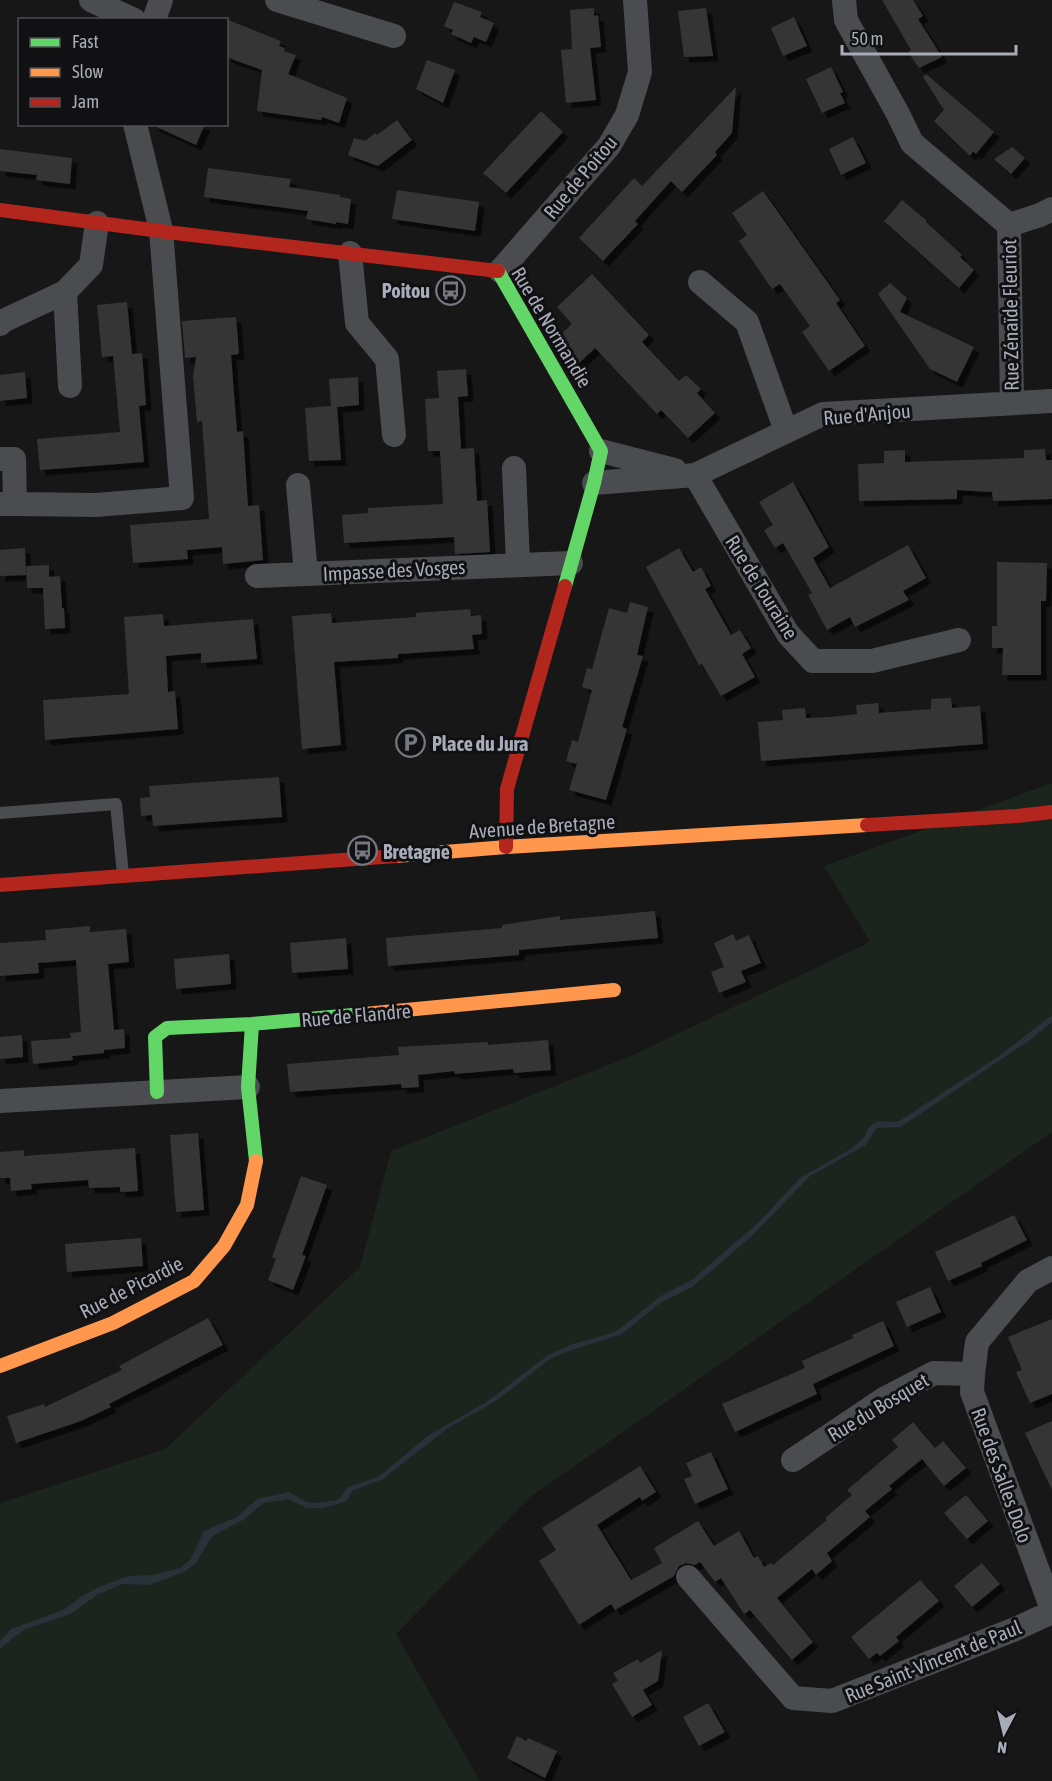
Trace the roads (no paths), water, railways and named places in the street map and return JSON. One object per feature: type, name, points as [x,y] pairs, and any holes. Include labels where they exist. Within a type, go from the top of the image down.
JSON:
[{"type":"street","points":[[91,0],[130,18]]},
{"type":"street","points":[[155,18],[161,0]]},
{"type":"street","points":[[278,0],[394,36]]},
{"type":"street","name":"Rue de Poitou","points":[[500,271],[609,146],[627,115],[640,72],[634,0]]},
{"type":"street","name":"Rue Zénaïde Fleuriot","points":[[844,0],[846,20],[912,143],[1009,225],[1012,403]]},
{"type":"street","points":[[0,459],[14,459],[8,504],[96,505],[182,498],[161,230],[135,126]]},
{"type":"street","points":[[1009,225],[1052,209]]},
{"type":"street","name":"Rue de Normandie","points":[[0,210],[500,271],[601,451]]},
{"type":"street","points":[[0,324],[65,292],[91,265],[97,223]]},
{"type":"street","points":[[350,253],[357,322],[387,359],[393,435]]},
{"type":"street","points":[[700,282],[747,322],[786,431]]},
{"type":"street","points":[[65,292],[70,386]]},
{"type":"street","name":"Rue d'Anjou","points":[[695,475],[824,414],[1052,400]]},
{"type":"street","points":[[506,847],[507,789],[594,483],[601,451],[695,475]]},
{"type":"street","points":[[514,468],[518,564]]},
{"type":"street","points":[[594,483],[695,475]]},
{"type":"street","name":"Rue de Touraine","points":[[695,475],[788,634],[813,661],[872,661],[959,640]]},
{"type":"street","name":"Impasse des Vosges","points":[[298,485],[306,574],[571,562]]},
{"type":"street","points":[[257,576],[306,574]]},
{"type":"street","name":"Avenue de Bretagne","points":[[0,885],[278,866],[506,847],[1052,812]]},
{"type":"street","name":"Rue de Flandre","points":[[157,1092],[155,1036],[167,1028],[252,1024],[614,990]]},
{"type":"street","name":"Rue de Picardie","points":[[0,1366],[113,1323],[194,1281],[224,1245],[248,1205],[256,1163],[248,1087],[252,1024]]},
{"type":"street","points":[[0,1101],[248,1087]]},
{"type":"street","points":[[973,1374],[977,1342],[1028,1281],[1052,1268]]},
{"type":"street","name":"Rue du Bosquet","points":[[793,1460],[884,1399],[934,1373],[973,1374]]},
{"type":"street","name":"Rue des Salles Dolo","points":[[973,1374],[972,1392],[1052,1610]]},
{"type":"street","name":"Rue Saint-Vincent de Paul","points":[[688,1577],[793,1698],[832,1701],[1013,1630],[1052,1610]]},
{"type":"lane","points":[[0,813],[116,804],[124,876]]},
{"type":"place","name":"Poitou","points":[[451,290]]},
{"type":"place","name":"Place du Jura","points":[[411,743]]},
{"type":"place","name":"Bretagne","points":[[362,851]]}]
